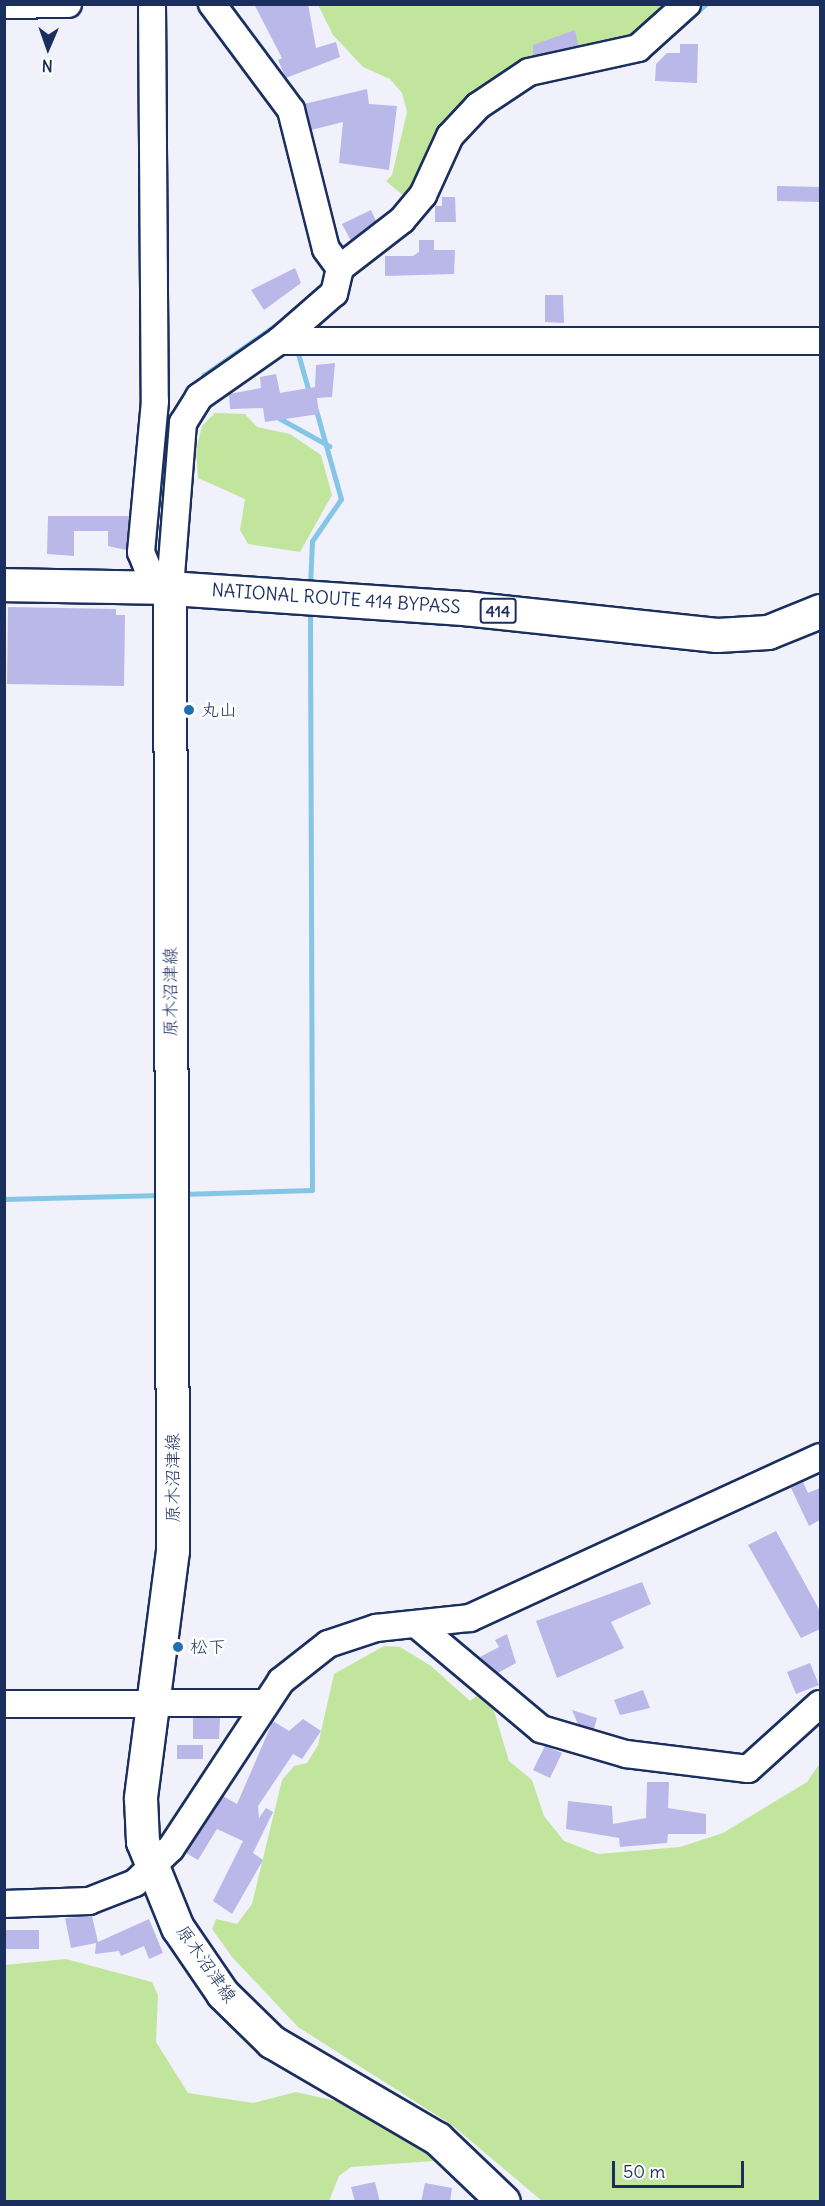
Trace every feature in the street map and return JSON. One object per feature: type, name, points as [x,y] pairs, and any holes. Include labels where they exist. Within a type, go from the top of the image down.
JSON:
[{"type":"highway","name":"NATIONAL ROUTE 414 BYPASS","points":[[170,588],[464,608],[717,635],[768,632],[820,611]]},
{"type":"main road","points":[[4,585],[170,588]]},
{"type":"main road","name":"原木沼津線","points":[[170,588],[172,1551],[141,1799],[143,1842],[178,1928],[223,1994],[273,2042],[438,2139],[504,2202]]},
{"type":"street","points":[[4,5],[68,4]]},
{"type":"street","points":[[152,4],[155,401],[141,552],[148,569],[170,588]]},
{"type":"street","points":[[212,4],[291,110],[326,249],[337,278]]},
{"type":"street","points":[[170,588],[183,423],[199,397],[279,341],[337,278],[402,220],[423,195],[450,136],[478,106],[529,72],[638,48],[687,4]]},
{"type":"street","points":[[279,341],[820,341]]},
{"type":"street","points":[[4,1904],[89,1901],[121,1891],[152,1868],[171,1848],[264,1703],[281,1681],[328,1644],[355,1632],[470,1618],[820,1458]]},
{"type":"street","points":[[417,1625],[541,1729],[626,1754],[748,1769],[820,1704]]},
{"type":"street","points":[[4,1704],[264,1703]]},
{"type":"green space","points":[[318,5],[670,5],[643,33],[609,48],[521,64],[438,144],[406,198],[386,181],[392,175],[407,112],[402,93],[390,79],[363,67],[333,35]]},
{"type":"green space","points":[[215,413],[245,414],[257,427],[290,434],[321,455],[332,495],[300,552],[248,544],[240,530],[245,499],[198,478],[196,450],[202,426]]},
{"type":"green space","points":[[384,1646],[400,1647],[431,1666],[470,1701],[480,1693],[494,1711],[509,1761],[532,1780],[544,1816],[564,1841],[598,1854],[680,1847],[723,1833],[807,1782],[820,1763],[820,2201],[542,2201],[452,2125],[298,2027],[232,1957],[212,1929],[216,1919],[237,1924],[252,1904],[282,1780],[294,1766],[307,1763],[318,1745],[334,1674]]},
{"type":"green space","points":[[66,1959],[152,1982],[158,1995],[156,2042],[188,2093],[253,2103],[296,2092],[345,2103],[429,2152],[434,2161],[351,2167],[339,2176],[329,2201],[5,2201],[4,1965]]},
{"type":"building","points":[[254,4],[308,4],[316,48],[336,42],[340,57],[286,78],[278,60],[282,58]]},
{"type":"building","points":[[575,30],[578,46],[533,56],[533,45]]},
{"type":"building","points":[[680,44],[698,44],[697,83],[655,81],[656,64],[667,53],[680,53]]},
{"type":"building","points":[[367,89],[369,104],[397,106],[389,170],[339,163],[343,122],[311,130],[304,104]]},
{"type":"building","points":[[777,186],[820,187],[820,202],[777,201]]},
{"type":"building","points":[[442,197],[455,197],[456,222],[435,222],[435,206],[442,206]]},
{"type":"building","points":[[371,210],[376,221],[351,241],[342,224]]},
{"type":"building","points":[[419,240],[434,240],[434,250],[455,250],[454,274],[385,276],[385,256],[413,256],[419,252]]},
{"type":"building","points":[[295,268],[301,283],[264,310],[251,290]]},
{"type":"building","points":[[545,295],[563,295],[564,323],[545,322]]},
{"type":"building","points":[[335,363],[332,397],[317,398],[319,414],[265,422],[263,408],[230,409],[229,394],[261,388],[260,377],[276,374],[280,393],[315,387],[316,365]]},
{"type":"building","points":[[48,516],[129,516],[126,550],[108,546],[108,531],[74,531],[74,556],[47,554]]},
{"type":"building","points":[[8,607],[116,609],[116,615],[125,615],[124,686],[7,684]]},
{"type":"building","points":[[803,1482],[808,1493],[820,1488],[820,1520],[809,1526],[791,1488]]},
{"type":"building","points":[[776,1531],[820,1611],[820,1629],[801,1638],[748,1545]]},
{"type":"building","points":[[642,1582],[651,1604],[611,1622],[624,1648],[557,1678],[536,1621]]},
{"type":"building","points":[[507,1634],[516,1663],[498,1673],[480,1657],[499,1647],[495,1640]]},
{"type":"building","points":[[810,1663],[819,1685],[796,1694],[787,1672]]},
{"type":"building","points":[[643,1690],[650,1708],[620,1715],[614,1700]]},
{"type":"building","points":[[572,1710],[597,1718],[594,1729],[578,1724]]},
{"type":"building","points":[[193,1718],[220,1718],[219,1739],[193,1739]]},
{"type":"building","points":[[303,1719],[321,1731],[302,1759],[293,1754],[258,1806],[259,1818],[266,1808],[273,1812],[253,1853],[263,1860],[232,1914],[213,1901],[243,1841],[217,1829],[198,1860],[186,1853],[223,1796],[237,1804],[273,1721],[289,1731]]},
{"type":"building","points":[[177,1745],[203,1745],[203,1759],[177,1759]]},
{"type":"building","points":[[545,1746],[562,1753],[550,1778],[533,1770]]},
{"type":"building","points":[[647,1782],[669,1782],[668,1808],[706,1814],[706,1834],[668,1834],[667,1843],[620,1847],[619,1838],[566,1829],[568,1801],[612,1806],[613,1824],[646,1818]]},
{"type":"building","points":[[92,1916],[98,1942],[149,1919],[163,1953],[149,1959],[144,1946],[121,1956],[119,1951],[95,1954],[96,1943],[71,1948],[65,1918]]},
{"type":"building","points":[[4,1930],[39,1930],[39,1949],[4,1949]]},
{"type":"building","points":[[375,2182],[380,2202],[355,2202],[351,2187]]},
{"type":"building","points":[[425,2183],[452,2188],[450,2202],[421,2202]]},
{"type":"waterway","points":[[678,29],[706,4]]},
{"type":"waterway","points":[[211,380],[204,375],[290,315]]},
{"type":"waterway","points":[[297,350],[309,392]]},
{"type":"waterway","points":[[310,585],[312,541],[341,499],[316,410]]},
{"type":"waterway","points":[[277,417],[329,446]]},
{"type":"waterway","points":[[182,1194],[312,1190],[310,607]]},
{"type":"waterway","points":[[4,1199],[161,1195]]},
{"type":"place","name":"丸山","points":[[189,710]]},
{"type":"place","name":"松下","points":[[178,1647]]}]
